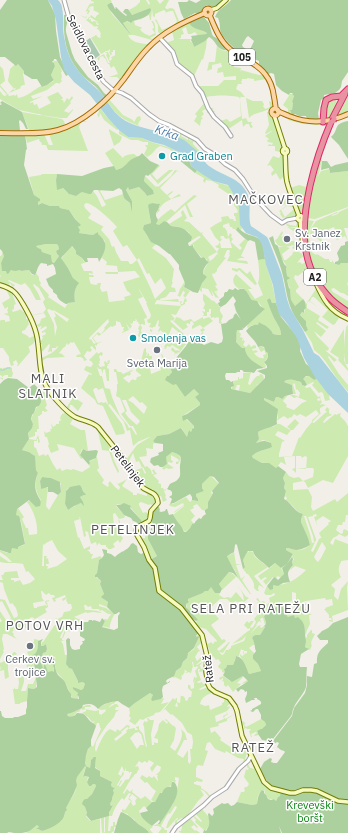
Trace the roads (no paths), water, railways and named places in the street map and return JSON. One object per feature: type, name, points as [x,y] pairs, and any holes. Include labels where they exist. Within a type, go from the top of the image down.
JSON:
[{"type":"highway","points":[[332,120],[322,119],[325,102],[330,97],[341,96],[348,91]]},
{"type":"highway","name":"A2","points":[[332,120],[348,91]]},
{"type":"highway","name":"A2","points":[[348,91],[332,120],[324,142],[307,209],[304,230],[312,268],[321,284],[329,294],[348,311]]},
{"type":"highway","points":[[330,97],[337,100],[338,105],[336,112]]},
{"type":"main road","points":[[0,133],[25,134],[52,132],[71,125],[83,118],[114,90],[148,47],[166,33],[184,22],[212,13],[211,10],[226,0]]},
{"type":"main road","name":"105","points":[[207,15],[219,36],[227,46],[234,52],[257,65],[265,74],[273,90],[276,112]]},
{"type":"main road","points":[[322,119],[301,120],[276,112],[275,120],[285,151],[287,183],[299,218],[304,254],[322,296],[328,305],[338,314],[348,319]]},
{"type":"main road","points":[[332,120],[348,114]]},
{"type":"main road","name":"Petelinjek","points":[[0,285],[5,286],[17,294],[32,321],[38,342],[42,376],[47,388],[65,409],[76,418],[92,423],[98,427],[129,467],[140,485],[144,489],[152,492],[157,497],[158,503],[151,511],[150,519],[138,528],[136,532],[137,537],[144,547],[150,562]]},
{"type":"main road","name":"Ratež","points":[[150,562],[155,570],[160,592],[180,608],[202,635],[207,656],[206,675],[208,684],[215,692],[229,698],[235,706],[242,736],[264,782],[271,788],[292,793],[303,790],[317,791],[338,801],[348,802]]},
{"type":"street","name":"Seidlova cesta","points":[[64,0],[70,20],[98,74],[104,82],[114,90],[131,98],[157,120],[196,140],[206,149],[215,154],[245,180],[255,198],[282,223],[287,220],[299,218]]},
{"type":"street","points":[[164,42],[162,37],[166,33]]},
{"type":"street","points":[[160,38],[173,52],[176,64],[192,76],[202,93],[208,108],[231,136]]},
{"type":"street","points":[[172,833],[176,827],[212,797],[226,788],[239,769],[252,757]]},
{"type":"water","points":[[48,0],[58,0],[61,5],[66,47],[76,67],[100,92],[117,114],[125,121],[184,140],[198,152],[209,166],[234,179],[243,186],[248,195],[250,204],[251,226],[267,237],[269,241],[282,275],[290,308],[314,353],[319,356],[348,393],[348,413],[328,394],[315,377],[304,358],[297,338],[279,314],[262,244],[257,237],[246,233],[240,225],[239,207],[236,198],[228,185],[213,181],[202,174],[191,166],[190,161],[179,152],[164,145],[142,138],[128,137],[119,130],[90,95],[74,82],[64,70],[56,20],[52,6]]},
{"type":"waterway","points":[[0,370],[10,368]]},
{"type":"place","name":"Grad Graben","points":[[162,156]]},
{"type":"place","name":"Sv. Janez Krstnik","points":[[287,239]]},
{"type":"place","name":"Smolenja vas","points":[[133,338]]},
{"type":"place","name":"Sveta Marija","points":[[157,350]]},
{"type":"place","name":"Cerkev sv. trojice","points":[[30,646]]},
{"type":"district","name":"MAČKOVEC","points":[[266,199]]},
{"type":"district","name":"MALI SLATNIK","points":[[48,386]]},
{"type":"district","name":"PETELINJEK","points":[[133,529]]},
{"type":"district","name":"SELA PRI RATEŽU","points":[[251,608]]},
{"type":"district","name":"POTOV VRH","points":[[45,625]]},
{"type":"district","name":"RATEŽ","points":[[253,747]]},
{"type":"water label","name":"Krka","points":[[167,132]]},
{"type":"park label","name":"Krevevški boršt","points":[[310,811]]}]
